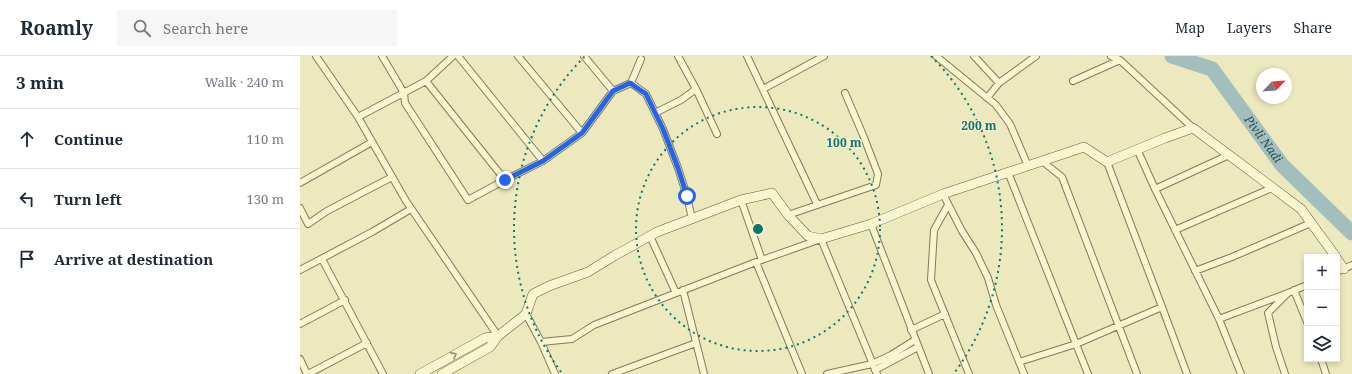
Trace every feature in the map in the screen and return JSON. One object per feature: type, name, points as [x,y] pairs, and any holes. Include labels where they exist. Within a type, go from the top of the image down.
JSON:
[{"type":"street","points":[[316,56],[358,118],[411,209],[498,336]]},
{"type":"street","points":[[382,56],[404,92],[405,103],[468,200],[543,161],[582,133],[613,91],[630,83],[643,57]]},
{"type":"street","points":[[358,118],[426,81],[453,56]]},
{"type":"street","points":[[458,56],[543,161]]},
{"type":"street","points":[[518,56],[582,133]]},
{"type":"street","points":[[584,56],[613,91]]},
{"type":"street","points":[[678,56],[696,89],[717,134]]},
{"type":"street","points":[[747,56],[817,204]]},
{"type":"street","points":[[763,89],[824,56]]},
{"type":"street","points":[[936,56],[996,105],[1010,124],[1028,166]]},
{"type":"street","points":[[974,56],[999,83]]},
{"type":"street","points":[[988,98],[999,83],[1036,56]]},
{"type":"street","points":[[1111,56],[1120,60],[1193,128],[1300,208],[1333,254]]},
{"type":"street","points":[[1073,81],[1120,60]]},
{"type":"street","points":[[426,81],[505,180]]},
{"type":"street","points":[[630,83],[646,94],[655,113],[678,168],[687,196],[692,219]]},
{"type":"street","points":[[655,113],[681,100],[696,89]]},
{"type":"street","points":[[788,215],[876,185],[878,174],[864,135],[845,93]]},
{"type":"street","points":[[1106,162],[1193,128]]},
{"type":"street","points":[[300,183],[372,142]]},
{"type":"street","points":[[541,342],[572,339],[594,325],[759,261],[821,238],[871,224],[943,194],[1084,147],[1106,162],[1162,307],[1186,374]]},
{"type":"street","points":[[1137,149],[1219,319],[1241,374]]},
{"type":"street","points":[[1155,189],[1229,155]]},
{"type":"street","points":[[1042,161],[1062,177],[1137,374]]},
{"type":"street","points":[[1008,172],[1088,374]]},
{"type":"street","points":[[300,208],[308,224],[327,211],[392,177]]},
{"type":"street","points":[[1175,230],[1272,188]]},
{"type":"street","points":[[442,374],[490,347],[498,336],[526,314],[533,294],[549,286],[588,272],[650,236],[741,200],[772,194],[788,215],[808,236],[821,238]]},
{"type":"street","points":[[943,194],[962,231],[976,253],[988,278],[996,305],[1024,374]]},
{"type":"street","points":[[741,200],[759,261],[800,374],[808,374]]},
{"type":"street","points":[[948,205],[934,230],[931,280],[969,374]]},
{"type":"street","points":[[300,270],[372,232],[411,209]]},
{"type":"street","points":[[1195,271],[1232,257],[1311,223]]},
{"type":"street","points":[[871,224],[929,374]]},
{"type":"street","points":[[650,236],[676,293]]},
{"type":"street","points":[[821,238],[875,369]]},
{"type":"street","points":[[322,259],[383,374]]},
{"type":"street","points":[[1219,319],[1304,285]]},
{"type":"street","points":[[683,290],[704,374]]},
{"type":"street","points":[[1291,291],[1304,316]]},
{"type":"street","points":[[1286,374],[1276,347],[1268,313],[1291,291]]},
{"type":"street","points":[[300,324],[345,300]]},
{"type":"street","points":[[1019,362],[1076,344],[1162,307]]},
{"type":"street","points":[[526,314],[541,342],[555,374]]},
{"type":"street","points":[[911,330],[945,314]]},
{"type":"street","points":[[420,374],[485,338],[498,336]]},
{"type":"street","points":[[875,369],[891,355],[915,340]]},
{"type":"street","points":[[300,359],[308,374],[367,343]]},
{"type":"street","points":[[612,374],[696,343]]},
{"type":"street","points":[[826,374],[875,369],[918,348]]},
{"type":"street","points":[[1322,362],[1326,374]]},
{"type":"waterway","name":"Pivli Nadi","points":[[1172,56],[1212,69],[1282,165],[1352,233]]},
{"type":"route","points":[[505,180],[543,161],[582,133],[613,91],[630,83],[646,94],[663,129],[687,196]]}]
